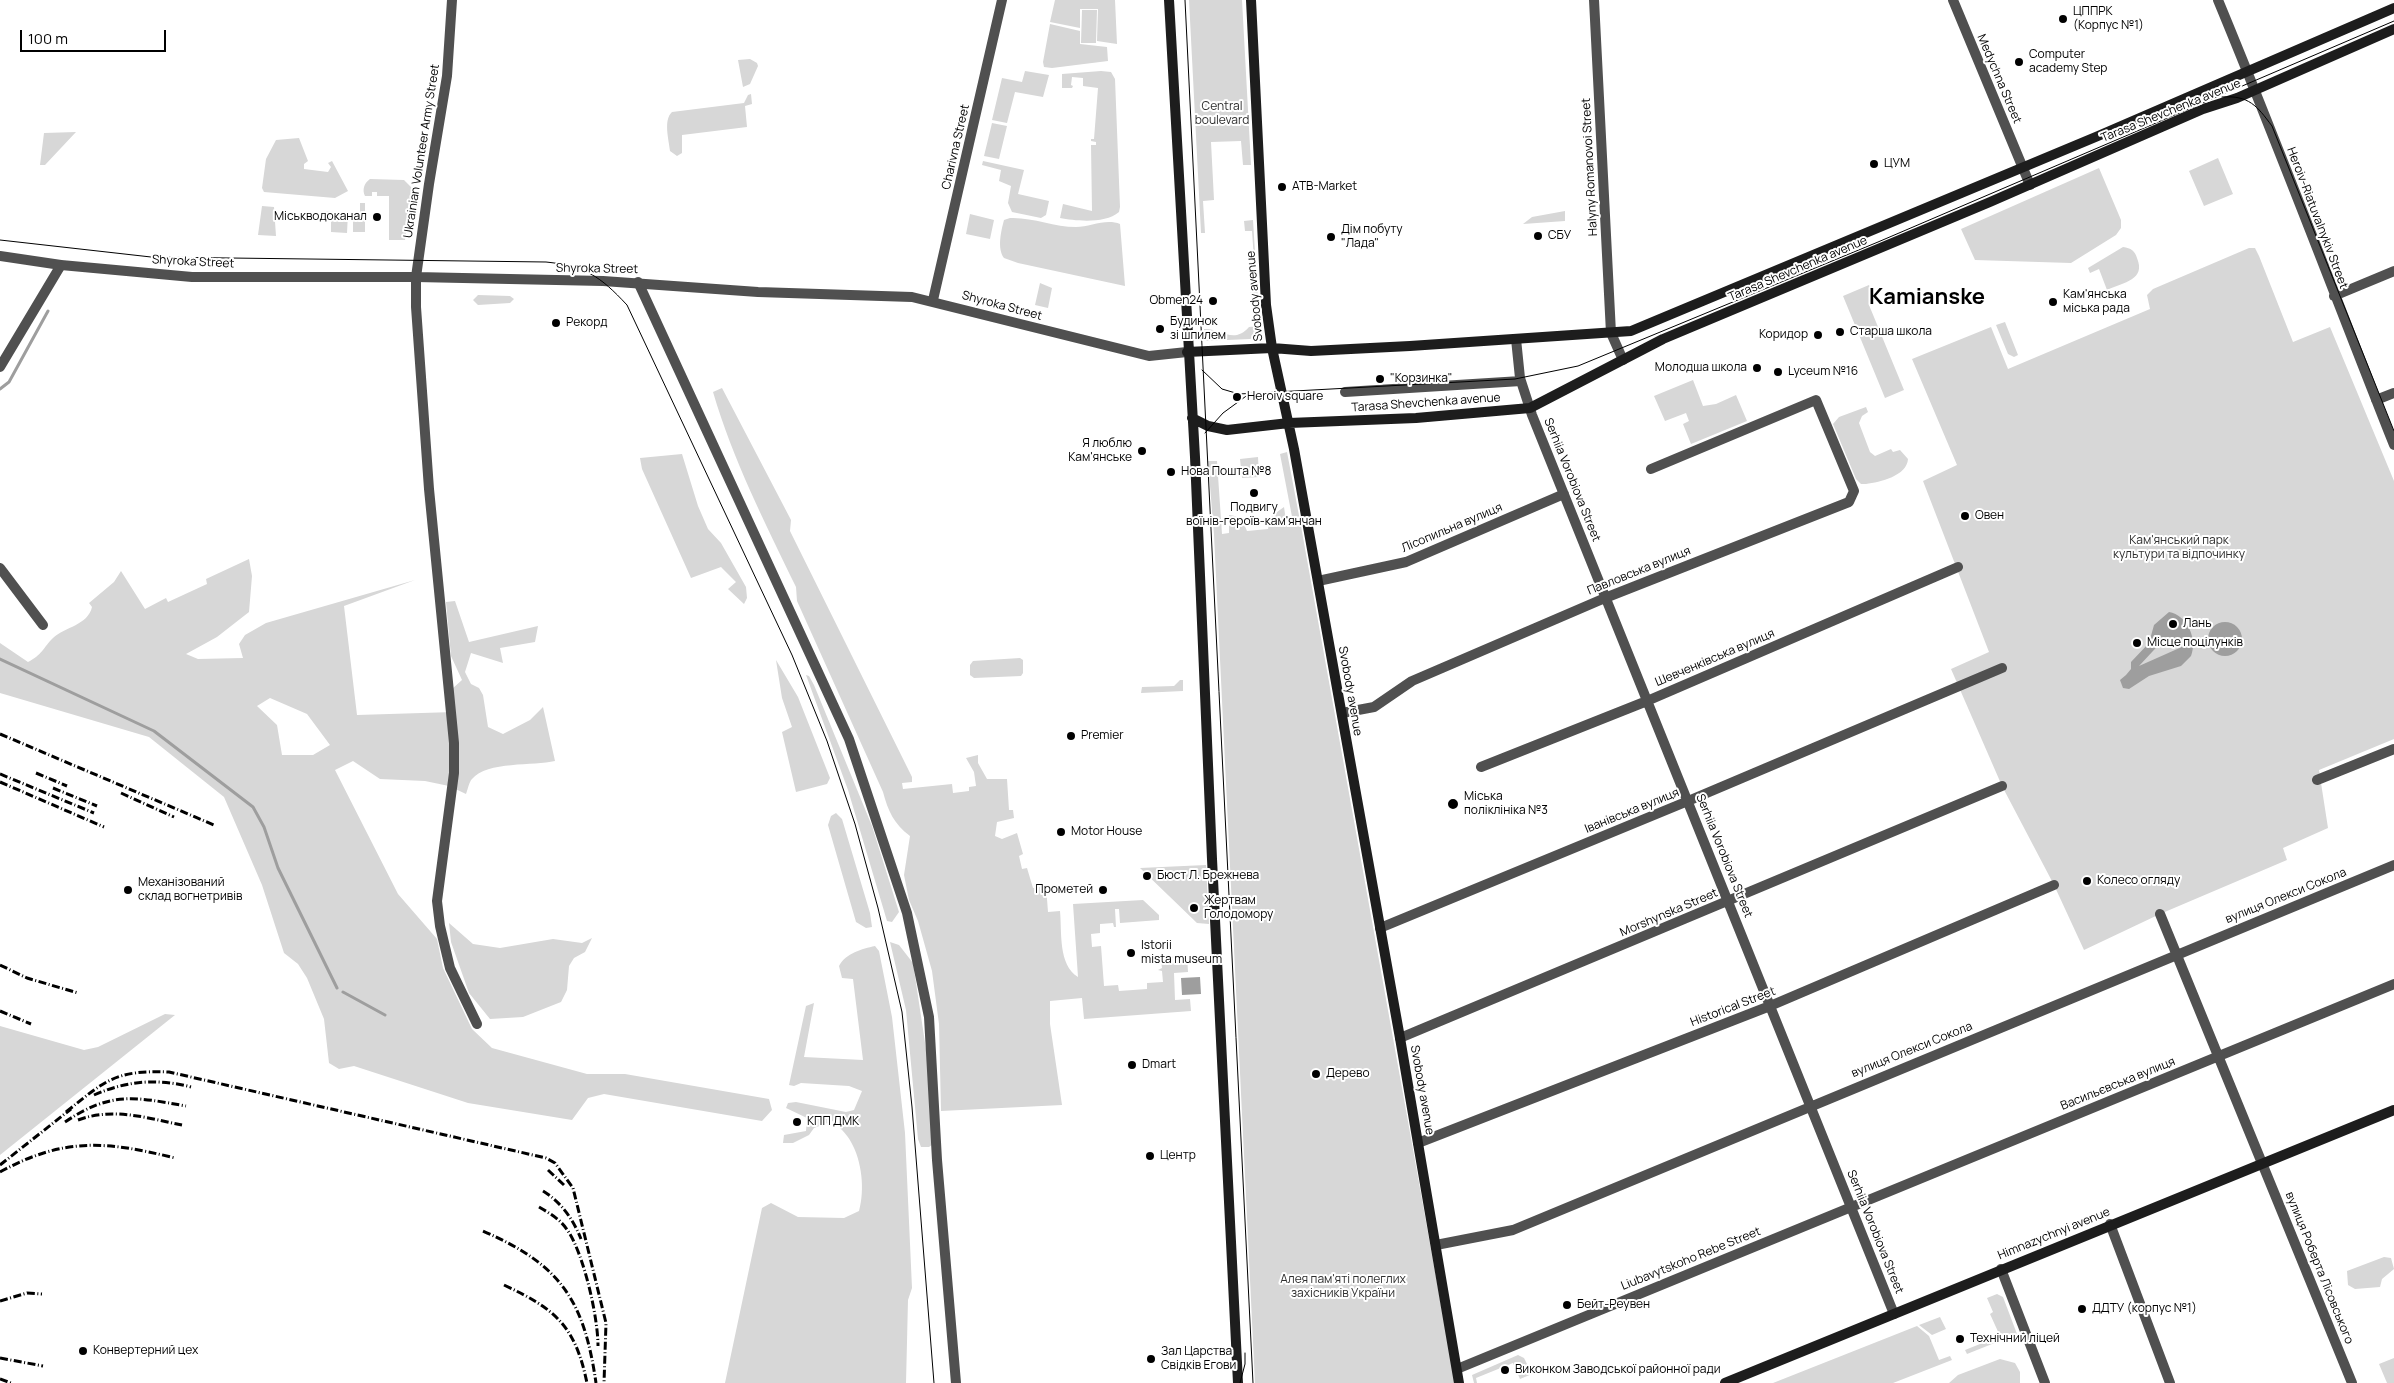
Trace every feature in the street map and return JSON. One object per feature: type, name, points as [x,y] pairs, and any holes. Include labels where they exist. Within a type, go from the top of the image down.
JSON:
[{"type":"main road","points":[[1169,0],[1192,418],[1238,1383]]},
{"type":"main road","name":"Svobody avenue","points":[[1251,0],[1266,305],[1272,348],[1289,423],[1342,713],[1460,1383]]},
{"type":"main road","name":"Tarasa Shevchenka avenue","points":[[1187,352],[1272,348],[1311,350],[1516,340],[1631,331],[2022,168],[2394,8]]},
{"type":"main road","name":"Tarasa Shevchenka avenue","points":[[1192,418],[1208,426],[1227,430],[1289,423],[1416,418],[1530,408],[1664,339],[2030,185],[2203,109],[2255,90],[2394,29]]},
{"type":"main road","name":"Himnazychnyi avenue","points":[[1725,1383],[1747,1379],[2001,1269],[2394,1110]]},
{"type":"street","name":"Ukrainian Volunteer Army Street","points":[[452,0],[447,76],[416,276],[416,307],[429,489],[454,743],[454,773],[437,901],[443,940],[450,968],[477,1024]]},
{"type":"street","name":"Charivna Street","points":[[933,300],[1002,0]]},
{"type":"street","name":"Halyny Romanovoi Street","points":[[1594,0],[1611,333]]},
{"type":"street","name":"Medychna Street","points":[[1953,0],[2030,185]]},
{"type":"street","name":"Heroiv-Riatuvalnykiv Street","points":[[2218,0],[2248,71],[2334,296],[2394,445]]},
{"type":"street","name":"Shyroka Street","points":[[0,256],[192,277],[416,276],[638,282],[758,292],[912,297],[933,300],[1046,331],[1149,356],[1187,352]]},
{"type":"street","points":[[0,367],[60,264]]},
{"type":"street","points":[[2334,296],[2394,271]]},
{"type":"street","points":[[638,282],[850,739],[907,913],[929,1017],[937,1160],[957,1382]]},
{"type":"street","points":[[1611,333],[1623,360]]},
{"type":"street","name":"Serhiia Vorobiova Street","points":[[1516,340],[1521,381],[1530,408],[1894,1314]]},
{"type":"street","points":[[1345,392],[1521,381]]},
{"type":"street","points":[[2376,400],[2394,393]]},
{"type":"street","name":"Павловська вулиця","points":[[1342,713],[1374,707],[1412,681],[1605,598],[1849,502],[1854,491],[1816,400],[1651,469]]},
{"type":"street","name":"Лісопильна вулиця","points":[[1318,581],[1406,562],[1564,494]]},
{"type":"street","name":"Шевченківська вулиця","points":[[1481,767],[1647,701],[1958,567]]},
{"type":"street","points":[[0,568],[43,625]]},
{"type":"street","name":"Іванівська вулиця","points":[[1380,928],[1688,801],[2002,668]]},
{"type":"street","points":[[2317,780],[2394,749]]},
{"type":"street","name":"Morshynska Street","points":[[1400,1038],[2002,786]]},
{"type":"street","name":"вулиця Олекси Сокола","points":[[1436,1245],[1513,1230],[2394,865]]},
{"type":"street","name":"Historical Street","points":[[1418,1143],[1770,1006],[2054,885]]},
{"type":"street","name":"вулиця Роберта Лісовського","points":[[2160,914],[2352,1383]]},
{"type":"street","name":"Васильєвська вулиця","points":[[1852,1207],[2394,984]]},
{"type":"street","name":"Liubavytskoho Rebe Street","points":[[1457,1369],[1852,1207]]},
{"type":"street","points":[[2110,1224],[2170,1383]]},
{"type":"street","points":[[2001,1269],[2045,1383]]},
{"type":"green space","points":[[1055,0],[1115,0],[1117,44],[1097,41],[1098,9],[1080,9],[1080,28],[1050,22]]},
{"type":"green space","name":"Central boulevard","points":[[1189,0],[1242,0],[1251,165],[1243,165],[1241,141],[1211,142],[1214,200],[1203,201],[1205,233],[1201,233]]},
{"type":"green space","points":[[1082,10],[1097,10],[1096,43],[1081,43]]},
{"type":"green space","points":[[1050,24],[1080,31],[1080,44],[1107,47],[1108,61],[1052,68],[1044,67],[1043,62]]},
{"type":"green space","points":[[750,59],[757,63],[758,66],[750,84],[743,87],[738,60]]},
{"type":"green space","points":[[1025,71],[1049,75],[1043,97],[1015,92],[1007,123],[992,120],[1002,78],[1022,82]]},
{"type":"green space","points":[[1111,72],[1115,79],[1119,212],[1113,216],[1098,220],[1082,221],[1060,218],[1063,204],[1092,211],[1091,145],[1096,145],[1096,142],[1091,141],[1091,139],[1094,139],[1098,88],[1083,86],[1083,78],[1072,77],[1072,88],[1062,88],[1062,74]]},
{"type":"green space","points":[[751,94],[752,104],[745,106],[747,127],[682,135],[682,153],[677,156],[670,151],[667,125],[672,112],[744,103],[748,95]]},
{"type":"green space","points":[[992,123],[1007,126],[999,159],[984,156]]},
{"type":"green space","points":[[76,132],[45,165],[40,165],[44,133]]},
{"type":"green space","points":[[299,138],[308,161],[304,164],[304,169],[328,172],[331,167],[328,163],[332,161],[348,191],[335,198],[264,192],[262,188],[266,159],[276,140]]},
{"type":"green space","points":[[2218,158],[2233,194],[2204,206],[2189,171]]},
{"type":"green space","points":[[983,161],[1024,170],[1018,194],[1049,201],[1046,215],[1041,218],[1012,212],[1008,203],[1011,186],[999,181],[1001,170],[982,165]]},
{"type":"green space","points":[[2099,168],[2121,220],[2121,228],[2116,235],[2071,263],[1975,260],[1961,229]]},
{"type":"green space","points":[[370,179],[404,180],[413,189],[405,240],[389,240],[389,196],[377,196],[377,192],[372,192],[372,196],[365,196],[364,187]]},
{"type":"green space","points":[[360,203],[365,203],[365,232],[353,232],[353,214],[360,214]]},
{"type":"green space","points":[[262,206],[274,207],[276,236],[258,235]]},
{"type":"green space","points":[[321,211],[348,213],[347,233],[331,232],[331,219],[320,219]]},
{"type":"green space","points":[[1565,211],[1565,221],[1523,224],[1532,217]]},
{"type":"green space","points":[[970,214],[994,220],[990,239],[966,234]]},
{"type":"green space","points":[[1010,218],[1068,227],[1081,227],[1109,222],[1120,224],[1125,286],[1018,263],[1004,258],[1000,245],[1001,234],[1004,220]]},
{"type":"green space","points":[[1253,220],[1258,301],[1253,301],[1250,293],[1256,289],[1252,231],[1245,231],[1244,221]]},
{"type":"green space","points":[[2123,247],[2135,253],[2139,265],[2138,271],[2132,279],[2107,290],[2099,269],[2090,273],[2088,268]]},
{"type":"green space","name":"Кам'янський парк культури та відпочинку","points":[[2249,248],[2255,248],[2259,256],[2293,342],[2330,327],[2394,481],[2394,739],[2319,770],[2328,828],[2283,848],[2287,860],[2160,914],[2084,950],[2054,885],[2002,786],[1951,669],[1989,652],[1923,481],[1957,465],[1912,359],[1991,327],[2008,369],[2150,309],[2147,295],[2153,289]]},
{"type":"green space","points":[[1040,283],[1052,288],[1048,308],[1035,305]]},
{"type":"green space","points":[[1869,285],[1876,302],[1869,305],[1904,390],[1885,398],[1843,296]]},
{"type":"green space","points":[[478,295],[510,296],[514,299],[510,303],[478,305],[473,300]]},
{"type":"green space","points":[[2005,322],[2018,355],[2014,357],[2008,354],[1996,325]]},
{"type":"green space","points":[[1260,326],[1258,336],[1250,339],[1204,341],[1204,329],[1238,335],[1249,327]]},
{"type":"green space","points":[[1693,380],[1703,406],[1716,404],[1736,395],[1747,421],[1691,444],[1683,424],[1689,421],[1686,413],[1665,421],[1654,396]]},
{"type":"green space","points":[[722,388],[791,520],[790,531],[912,777],[912,782],[902,783],[903,789],[952,784],[953,793],[969,791],[969,787],[976,786],[974,772],[966,758],[978,755],[978,763],[987,779],[1007,779],[1009,810],[1013,810],[1014,818],[997,822],[995,836],[1002,839],[1017,833],[1023,854],[1019,856],[1022,869],[1027,868],[1033,888],[1046,886],[1048,912],[1060,911],[1064,956],[1067,965],[1078,977],[1073,904],[1143,900],[1159,915],[1159,920],[1120,923],[1119,909],[1115,909],[1116,927],[1114,927],[1113,923],[1100,924],[1100,933],[1091,934],[1092,947],[1101,946],[1104,986],[1118,985],[1119,991],[1147,989],[1147,983],[1163,982],[1162,971],[1158,970],[1162,968],[1161,961],[1158,958],[1187,955],[1188,972],[1174,973],[1175,1000],[1190,999],[1191,1011],[1084,1019],[1082,998],[1050,1001],[1050,1024],[1062,1105],[941,1111],[939,1024],[932,971],[918,921],[909,900],[904,875],[910,836],[896,822],[887,805],[883,792],[797,601],[796,587],[740,467],[713,392]]},
{"type":"green space","points":[[1866,407],[1868,412],[1862,416],[1859,423],[1870,452],[1875,456],[1891,449],[1893,452],[1900,450],[1908,459],[1903,470],[1898,474],[1878,482],[1861,484],[1856,479],[1833,424],[1839,417]]},
{"type":"green space","name":"Алея пам'яті полеглих захісників України","points":[[1287,452],[1455,1383],[1255,1383],[1214,535],[1208,461],[1217,461],[1222,534],[1229,533],[1229,515],[1241,520],[1247,531],[1268,529],[1270,517],[1284,507],[1287,527],[1294,527],[1280,454]]},
{"type":"green space","points":[[682,454],[698,506],[708,529],[721,543],[746,587],[747,598],[744,604],[728,589],[736,582],[721,567],[691,578],[642,469],[640,458]]},
{"type":"green space","points":[[1258,457],[1259,477],[1242,478],[1240,459]]},
{"type":"green space","points":[[249,559],[252,576],[249,612],[217,637],[186,654],[198,659],[243,658],[239,644],[245,635],[266,623],[415,580],[344,606],[357,715],[454,712],[452,689],[462,680],[451,656],[446,602],[455,601],[469,642],[538,626],[535,642],[500,648],[503,663],[471,653],[465,672],[471,684],[479,688],[483,695],[488,727],[503,734],[530,720],[543,707],[555,761],[488,769],[472,779],[466,794],[449,786],[425,781],[380,779],[353,761],[335,770],[398,894],[437,939],[443,968],[472,1029],[492,1048],[587,1074],[625,1074],[769,1099],[772,1110],[762,1121],[604,1094],[588,1098],[572,1120],[468,1103],[354,1066],[339,1069],[329,1063],[324,1019],[307,978],[298,964],[284,953],[262,885],[224,797],[149,737],[0,693],[0,643],[28,662],[39,654],[58,634],[86,618],[92,607],[89,603],[114,582],[121,571],[145,609],[166,598],[168,602],[207,584],[206,579]],"holes":[[[270,698],[307,714],[330,745],[313,755],[282,755],[277,725],[257,706]]]},
{"type":"green space","points":[[1020,658],[1023,660],[1023,673],[1021,676],[974,678],[970,675],[970,665],[973,661]]},
{"type":"green space","points":[[776,660],[798,697],[830,778],[827,784],[796,792],[782,732],[792,727],[782,698]]},
{"type":"green space","points":[[806,675],[809,676],[814,685],[872,826],[899,912],[892,922],[887,921],[848,790]]},
{"type":"green space","points":[[1180,680],[1183,680],[1183,691],[1141,693],[1142,687],[1174,686]]},
{"type":"green space","points":[[836,813],[842,819],[870,913],[872,927],[866,928],[856,922],[828,825],[831,816]]},
{"type":"green space","points":[[1206,865],[1209,924],[1197,923],[1140,868]]},
{"type":"green space","points":[[449,923],[473,944],[500,948],[553,939],[582,943],[592,938],[585,952],[574,958],[569,966],[567,990],[561,1002],[523,1017],[490,1019],[469,993],[451,942]]},
{"type":"green space","points":[[890,942],[899,945],[913,963],[927,1056],[933,1144],[929,1147],[921,1147],[918,1139],[906,1010]]},
{"type":"green space","points":[[875,946],[879,951],[892,1017],[905,1133],[912,1288],[908,1300],[906,1383],[725,1383],[762,1208],[771,1203],[798,1217],[844,1218],[859,1211],[862,1185],[858,1158],[849,1139],[833,1121],[814,1128],[809,1135],[793,1143],[783,1143],[784,1135],[806,1131],[807,1118],[786,1108],[788,1103],[796,1102],[846,1112],[854,1110],[862,1091],[849,1086],[801,1083],[794,1086],[789,1085],[806,1006],[814,1003],[804,1057],[863,1060],[853,979],[842,978],[839,966],[850,955]]},
{"type":"green space","points":[[165,1014],[175,1015],[0,1155],[0,1026],[84,1050],[98,1047]]},
{"type":"green space","points":[[2384,1257],[2391,1258],[2394,1269],[2382,1279],[2380,1287],[2355,1289],[2348,1285],[2347,1271]]},
{"type":"green space","points":[[1997,1294],[2003,1297],[2017,1334],[1967,1354],[1965,1350],[2000,1336],[1990,1314],[1993,1312],[1987,1298]]},
{"type":"green space","points":[[1940,1317],[1946,1329],[1932,1335],[1919,1325]]},
{"type":"green space","points":[[1917,1326],[1929,1336],[1939,1360],[1950,1356],[1952,1360],[1893,1383],[1773,1383]]},
{"type":"green space","points":[[1518,1355],[1524,1358],[1532,1374],[1520,1379],[1513,1363],[1476,1378],[1477,1383],[1474,1383],[1472,1375]]},
{"type":"green space","points":[[2394,1358],[2394,1383],[2387,1383],[2379,1364]]},
{"type":"green space","points":[[2000,1359],[2015,1363],[2020,1372],[2020,1383],[1949,1383],[1958,1375]]},
{"type":"shaded area","points":[[2169,612],[2181,618],[2192,635],[2193,649],[2191,656],[2181,666],[2149,676],[2129,689],[2123,688],[2120,680],[2131,669],[2131,662],[2149,643],[2154,625]],"holes":[[[2166,637],[2182,640],[2184,646],[2139,666]]]},
{"type":"shaded area","points":[[2225,622],[2237,627],[2242,639],[2237,651],[2225,656],[2213,651],[2208,639],[2213,627]]},
{"type":"shaded area","points":[[1200,977],[1201,994],[1182,995],[1181,978]]},
{"type":"waterway","points":[[0,389],[9,382],[48,311]]},
{"type":"waterway","points":[[0,659],[154,731],[253,807],[264,827],[278,868],[337,988]]},
{"type":"waterway","points":[[343,992],[385,1015]]},
{"type":"tram line","points":[[1185,0],[1253,1383]]},
{"type":"tram line","points":[[1202,370],[1222,389],[1239,394],[1515,379],[1578,366],[1878,242],[2394,21]]},
{"type":"tram line","points":[[2222,97],[2239,98],[2252,103],[2272,126],[2394,431]]},
{"type":"tram line","points":[[0,240],[151,257],[546,262],[571,266],[591,274],[627,305],[792,655],[827,741],[855,824],[878,908],[902,1012],[912,1107],[934,1383]]},
{"type":"tram line","points":[[1205,433],[1223,413],[1249,394]]},
{"type":"tram line","points":[[1240,1383],[1245,1364],[1245,1353]]},
{"type":"railway","points":[[0,734],[214,825]]},
{"type":"railway","points":[[36,773],[67,786]]},
{"type":"railway","points":[[0,774],[94,813]]},
{"type":"railway","points":[[0,782],[104,827]]},
{"type":"railway","points":[[53,788],[97,806]]},
{"type":"railway","points":[[121,793],[174,817]]},
{"type":"railway","points":[[0,965],[27,978],[78,993]]},
{"type":"railway","points":[[0,1011],[31,1024]]},
{"type":"railway","points":[[66,1112],[91,1092],[112,1079],[136,1073],[169,1072],[546,1158],[555,1163],[573,1188],[606,1323],[604,1383]]},
{"type":"railway","points":[[94,1095],[106,1090],[142,1082],[166,1082],[191,1087]]},
{"type":"railway","points":[[65,1122],[96,1105],[124,1099],[152,1100],[186,1106]]},
{"type":"railway","points":[[0,1165],[71,1109]]},
{"type":"railway","points":[[78,1120],[91,1116],[117,1114],[182,1125]]},
{"type":"railway","points":[[0,1172],[45,1153],[86,1145],[128,1148],[175,1158]]},
{"type":"railway","points":[[548,1170],[564,1185]]},
{"type":"railway","points":[[543,1191],[566,1212],[581,1239]]},
{"type":"railway","points":[[539,1207],[562,1224],[574,1242],[585,1270],[593,1303],[598,1346]]},
{"type":"railway","points":[[483,1231],[532,1257],[550,1272],[564,1289],[576,1307],[584,1329],[596,1383]]},
{"type":"railway","points":[[504,1285],[537,1302],[560,1321],[576,1347],[587,1383]]},
{"type":"railway","points":[[0,1301],[27,1293],[42,1294]]},
{"type":"railway","points":[[0,1358],[43,1366]]},
{"type":"railway","points":[[0,1379],[11,1383]]},
{"type":"place","name":"ЦППРК (Корпус №1)","points":[[2063,19]]},
{"type":"place","name":"Computer academy Step","points":[[2019,62]]},
{"type":"place","name":"ЦУМ","points":[[1874,164]]},
{"type":"place","name":"ATB-Market","points":[[1282,187]]},
{"type":"place","name":"Міськводоканал","points":[[377,217]]},
{"type":"place","name":"СБУ","points":[[1538,236]]},
{"type":"place","name":"Дім побуту \"Лада\"","points":[[1331,237]]},
{"type":"place","name":"Obmen24","points":[[1213,301]]},
{"type":"place","name":"Кам'янська міська рада","points":[[2053,302]]},
{"type":"place","name":"Рекорд","points":[[556,323]]},
{"type":"place","name":"Будинок зі шпилем","points":[[1160,329]]},
{"type":"place","name":"Старша школа","points":[[1840,332]]},
{"type":"place","name":"Коридор","points":[[1818,335]]},
{"type":"place","name":"Молодша школа","points":[[1757,368]]},
{"type":"place","name":"Lyceum №16","points":[[1778,372]]},
{"type":"place","name":"\"Корзинка\"","points":[[1380,379]]},
{"type":"place","name":"Heroiv square","points":[[1237,397]]},
{"type":"place","name":"Я люблю Кам'янське","points":[[1142,451]]},
{"type":"place","name":"Нова Пошта №8","points":[[1171,472]]},
{"type":"place","name":"Подвигу воїнів-героїв-кам'янчан","points":[[1254,493]]},
{"type":"place","name":"Овен","points":[[1965,516]]},
{"type":"place","name":"Лань","points":[[2173,624]]},
{"type":"place","name":"Місце поцілунків","points":[[2137,643]]},
{"type":"place","name":"Premier","points":[[1071,736]]},
{"type":"place","name":"Міська поліклініка №3","points":[[1453,804]]},
{"type":"place","name":"Motor House","points":[[1061,832]]},
{"type":"place","name":"Бюст Л. Брежнева","points":[[1147,876]]},
{"type":"place","name":"Колесо огляду","points":[[2087,881]]},
{"type":"place","name":"Механізований склад вогнетривів","points":[[128,890]]},
{"type":"place","name":"Прометей","points":[[1103,890]]},
{"type":"place","name":"Жертвам Голодомору","points":[[1194,908]]},
{"type":"place","name":"Istorii mista museum","points":[[1131,953]]},
{"type":"place","name":"Dmart","points":[[1132,1065]]},
{"type":"place","name":"Дерево","points":[[1316,1074]]},
{"type":"place","name":"КПП ДМК","points":[[797,1122]]},
{"type":"place","name":"Центр","points":[[1150,1156]]},
{"type":"place","name":"Бейт-Реувен","points":[[1567,1305]]},
{"type":"place","name":"ДДТУ (корпус №1)","points":[[2082,1309]]},
{"type":"place","name":"Технічний ліцей","points":[[1960,1339]]},
{"type":"place","name":"Конвертерний цех","points":[[83,1351]]},
{"type":"place","name":"Зал Царства Свiдкiв Егови","points":[[1151,1359]]},
{"type":"place","name":"Виконком Заводської районної ради","points":[[1505,1370]]},
{"type":"district","name":"Kamianske","points":[[1927,298]]}]
